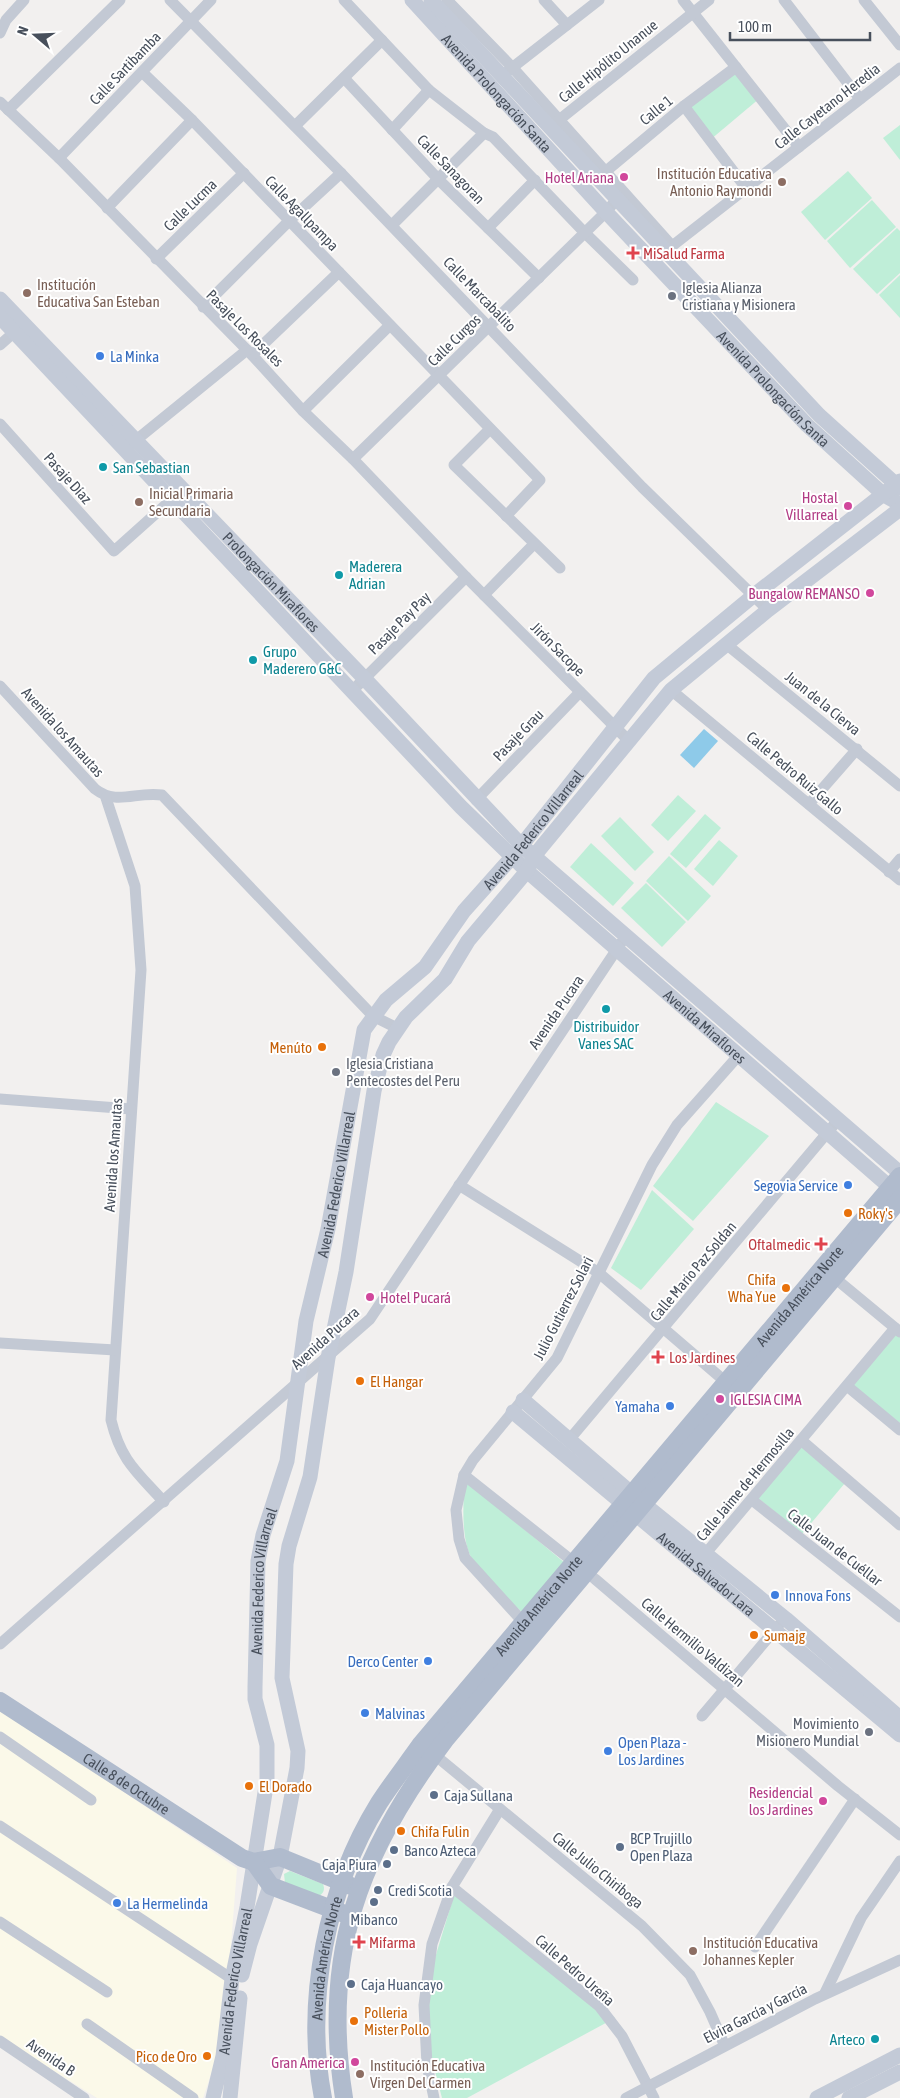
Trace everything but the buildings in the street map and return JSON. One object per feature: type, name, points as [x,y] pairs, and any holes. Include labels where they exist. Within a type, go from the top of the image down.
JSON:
[{"type":"main road","name":"Avenida Prolongación Santa","points":[[412,0],[606,212],[664,252]]},
{"type":"main road","name":"Avenida Prolongación Santa","points":[[431,0],[508,71],[601,175],[617,199],[813,420],[895,487],[900,504]]},
{"type":"main road","name":"Prolongación Miraflores","points":[[0,298],[19,328],[130,445],[364,678],[476,800],[517,850]]},
{"type":"main road","name":"Prolongación Miraflores","points":[[0,317],[19,328]]},
{"type":"main road","name":"Prolongación Miraflores","points":[[130,445],[171,500],[353,690],[461,807],[517,850]]},
{"type":"main road","name":"Avenida Federico Villarreal","points":[[213,2098],[223,2056],[232,1979],[254,1862],[268,1760],[255,1693],[258,1561],[287,1461],[306,1321],[328,1229],[358,1053],[364,1030],[386,1000],[425,967],[452,927],[517,850],[640,693],[666,666],[753,596],[895,487]]},
{"type":"main road","name":"Avenida Federico Villarreal","points":[[534,856],[671,690],[768,610],[900,509]]},
{"type":"main road","name":"Avenida Miraflores","points":[[517,850],[534,856],[838,1120],[898,1187]]},
{"type":"main road","name":"Avenida Miraflores","points":[[517,850],[527,871],[827,1132],[898,1187]]},
{"type":"main road","points":[[527,871],[534,856]]},
{"type":"main road","name":"Avenida Federico Villarreal","points":[[230,2098],[243,1970],[280,1858],[290,1812],[298,1751],[282,1678],[286,1564],[289,1546],[310,1477],[328,1358],[346,1272],[374,1092],[383,1055],[397,1028],[439,986],[468,941],[527,871]]},
{"type":"main road","points":[[735,1052],[743,1037]]},
{"type":"main road","name":"Avenida América Norte","points":[[323,2098],[317,2029],[321,1973],[333,1910],[342,1882],[359,1841],[379,1802],[427,1749],[634,1505],[829,1273],[898,1187]]},
{"type":"main road","name":"Avenida América Norte","points":[[634,1505],[727,1383],[829,1273]]},
{"type":"main road","name":"Avenida Salvador Lara","points":[[523,1400],[569,1440],[695,1566],[774,1631],[895,1714]]},
{"type":"main road","name":"Avenida Salvador Lara","points":[[513,1412],[634,1505],[706,1554],[786,1619],[895,1714],[900,1735]]},
{"type":"main road","name":"Avenida América Norte","points":[[344,2098],[338,2052],[339,1976],[350,1916],[358,1889],[375,1848],[427,1749],[524,1623],[580,1568]]},
{"type":"main road","name":"Calle 8 de Octubre","points":[[0,1700],[203,1834],[242,1858],[254,1862],[271,1886]]},
{"type":"main road","points":[[379,1802],[386,1809],[395,1811]]},
{"type":"main road","points":[[254,1862],[280,1858],[358,1889]]},
{"type":"main road","points":[[271,1886],[350,1916]]},
{"type":"main road","points":[[321,1973],[339,1976]]},
{"type":"main road","points":[[816,2098],[900,2055]]},
{"type":"main road","points":[[848,2098],[900,2072]]},
{"type":"street","points":[[0,33],[3,17],[24,0]]},
{"type":"street","points":[[4,106],[120,0]]},
{"type":"street","name":"Calle Marcabalito","points":[[170,0],[342,173],[642,487],[768,610]]},
{"type":"street","name":"Calle Sartibamba","points":[[60,158],[211,0]]},
{"type":"street","points":[[344,0],[429,90],[484,133],[493,136],[585,233],[633,280]]},
{"type":"street","name":"Avenida Prolongación Santa","points":[[447,0],[508,71]]},
{"type":"street","points":[[544,0],[567,26]]},
{"type":"street","points":[[491,86],[599,0]]},
{"type":"street","points":[[683,0],[799,147]]},
{"type":"street","name":"Calle Hipólito Unanue","points":[[555,124],[709,0]]},
{"type":"street","points":[[784,0],[860,99]]},
{"type":"street","points":[[864,0],[900,45]]},
{"type":"street","points":[[295,126],[382,40]]},
{"type":"street","name":"Calle 1","points":[[601,175],[684,106],[736,67]]},
{"type":"street","name":"Calle Cayetano Heredia","points":[[664,252],[900,68]]},
{"type":"street","name":"Calle Agallpampa","points":[[142,72],[244,173],[540,480],[506,516]]},
{"type":"street","name":"Calle Sanagoran","points":[[344,78],[439,180],[539,278]]},
{"type":"street","points":[[392,130],[429,90]]},
{"type":"street","name":"Pasaje Los Rosales","points":[[4,106],[60,158],[156,259],[250,353],[303,411],[353,459],[466,577]]},
{"type":"street","points":[[684,106],[746,188]]},
{"type":"street","points":[[108,208],[192,120]]},
{"type":"street","points":[[392,226],[484,133]]},
{"type":"street","name":"Calle Lucma","points":[[156,259],[244,173]]},
{"type":"street","points":[[203,307],[289,221],[342,173]]},
{"type":"street","points":[[601,175],[664,252]]},
{"type":"street","points":[[488,228],[535,180]]},
{"type":"street","name":"Calle Curgos","points":[[353,459],[585,233],[617,199]]},
{"type":"street","points":[[130,445],[250,353],[339,272]]},
{"type":"street","points":[[303,411],[390,325]]},
{"type":"street","points":[[0,345],[19,328]]},
{"type":"street","name":"Pasaje Díaz","points":[[0,424],[114,551],[171,500]]},
{"type":"street","points":[[490,429],[454,465],[560,568]]},
{"type":"street","points":[[484,594],[534,544]]},
{"type":"street","name":"Pasaje Pay Pay","points":[[353,690],[466,577]]},
{"type":"street","name":"Jirón Sacope","points":[[466,577],[629,741]]},
{"type":"street","name":"Juan de la Cierva","points":[[726,644],[900,786]]},
{"type":"street","name":"Avenida los Amautas","points":[[0,686],[94,790],[106,798],[122,798],[148,793],[162,795],[373,1016],[397,1028]]},
{"type":"street","name":"Calle Pedro Ruiz Gallo","points":[[671,690],[900,880]]},
{"type":"street","name":"Pasaje Grau","points":[[476,800],[580,692]]},
{"type":"street","points":[[809,804],[857,749]]},
{"type":"street","name":"Avenida los Amautas","points":[[106,798],[135,886],[141,970],[115,1350],[112,1420],[117,1444],[128,1462],[164,1502]]},
{"type":"street","points":[[889,872],[900,859]]},
{"type":"street","name":"Avenida Pucara","points":[[0,1644],[328,1358],[370,1319],[616,949],[627,937]]},
{"type":"street","name":"Julio Gutierrez Solari","points":[[524,1623],[465,1558],[459,1539],[456,1510],[464,1475],[473,1460],[557,1358],[652,1165],[677,1125],[735,1052]]},
{"type":"street","points":[[0,1099],[131,1109]]},
{"type":"street","name":"Calle Mario Paz Soldan","points":[[569,1440],[838,1120]]},
{"type":"street","points":[[459,1186],[599,1273],[727,1383]]},
{"type":"street","points":[[829,1273],[898,1330]]},
{"type":"street","name":"Calle Jaime de Hermosilla","points":[[695,1566],[847,1386],[898,1330]]},
{"type":"street","points":[[0,1343],[115,1350]]},
{"type":"street","points":[[847,1386],[900,1430]]},
{"type":"street","points":[[801,1440],[900,1525]]},
{"type":"street","name":"Calle Hermilio Valdizan","points":[[464,1475],[580,1568],[855,1799],[900,1834]]},
{"type":"street","name":"Calle Juan de Cuéllar","points":[[752,1500],[900,1617]]},
{"type":"street","points":[[702,1716],[786,1619]]},
{"type":"street","points":[[0,1737],[91,1800]]},
{"type":"street","name":"Calle Julio Chiriboga","points":[[427,1749],[642,1926],[690,1975],[710,2012],[724,2044]]},
{"type":"street","points":[[754,1947],[855,1799]]},
{"type":"street","points":[[434,2098],[427,2065],[424,2005],[432,1944],[452,1887],[500,1809]]},
{"type":"street","points":[[0,1826],[232,1979]]},
{"type":"street","points":[[825,1994],[844,1948],[861,1918],[900,1861]]},
{"type":"street","name":"Calle Pedro Ureña","points":[[452,1887],[599,2006],[622,2036],[654,2098]]},
{"type":"street","points":[[0,1922],[107,1992]]},
{"type":"street","name":"Elvira García y García","points":[[626,2098],[724,2044],[825,1994],[900,1960]]},
{"type":"street","points":[[87,2024],[193,2098]]},
{"type":"street","name":"Avenida B","points":[[0,2041],[84,2098]]},
{"type":"shaded area","name":"La Hermelinda","points":[[0,1709],[237,1868],[224,2035],[203,2098],[97,2098],[0,2037]]},
{"type":"green space","points":[[736,67],[760,98],[710,140],[684,106]]},
{"type":"green space","points":[[900,125],[900,160],[883,138]]},
{"type":"green space","points":[[848,171],[872,198],[825,240],[801,212]]},
{"type":"green space","points":[[872,200],[896,227],[850,268],[827,241]]},
{"type":"green space","points":[[897,228],[900,231],[900,273],[877,294],[853,269]]},
{"type":"green space","points":[[900,275],[900,318],[879,295]]},
{"type":"green space","points":[[678,795],[696,811],[668,841],[651,825]]},
{"type":"green space","points":[[705,814],[721,828],[686,868],[670,854]]},
{"type":"green space","points":[[620,817],[654,852],[635,871],[601,836]]},
{"type":"green space","points":[[719,840],[738,856],[713,886],[694,869]]},
{"type":"green space","points":[[591,843],[634,883],[613,906],[570,867]]},
{"type":"green space","points":[[669,856],[711,896],[688,921],[646,881]]},
{"type":"green space","points":[[646,883],[686,922],[662,947],[621,908]]},
{"type":"green space","points":[[716,1102],[769,1136],[693,1221],[653,1186]]},
{"type":"green space","points":[[652,1190],[694,1229],[641,1290],[611,1268]]},
{"type":"green space","points":[[900,1330],[900,1423],[851,1385]]},
{"type":"green space","points":[[802,1446],[845,1483],[802,1534],[758,1498]]},
{"type":"green space","points":[[465,1480],[565,1563],[524,1614],[488,1580],[471,1557],[464,1530]]},
{"type":"green space","points":[[290,1871],[323,1884],[323,1892],[319,1896],[285,1883],[284,1874]]},
{"type":"green space","points":[[455,1892],[615,2018],[467,2098],[442,2098],[427,2041],[431,1971]]},
{"type":"water","points":[[704,729],[718,741],[694,768],[680,755]]},
{"type":"place","name":"Hotel Ariana","points":[[624,177]]},
{"type":"place","name":"Institución Educativa Antonio Raymondi","points":[[782,182]]},
{"type":"place","name":"MiSalud Farma","points":[[633,253]]},
{"type":"place","name":"Institución Educativa San Esteban","points":[[27,293]]},
{"type":"place","name":"Iglesia Alianza Cristiana y Misionera","points":[[672,296]]},
{"type":"place","name":"La Minka","points":[[100,356]]},
{"type":"place","name":"San Sebastian","points":[[103,467]]},
{"type":"place","name":"Inicial Primaria Secundaria","points":[[139,502]]},
{"type":"place","name":"Hostal Villarreal","points":[[848,506]]},
{"type":"place","name":"Maderera Adrian","points":[[339,575]]},
{"type":"place","name":"Bungalow REMANSO","points":[[870,593]]},
{"type":"place","name":"Grupo Maderero G&C","points":[[253,660]]},
{"type":"place","name":"Distribuidor Vanes SAC","points":[[606,1009]]},
{"type":"place","name":"Menúto","points":[[322,1047]]},
{"type":"place","name":"Iglesia Cristiana Pentecostes del Peru","points":[[336,1072]]},
{"type":"place","name":"Segovia Service","points":[[848,1185]]},
{"type":"place","name":"Roky's","points":[[848,1213]]},
{"type":"place","name":"Oftalmedic","points":[[821,1244]]},
{"type":"place","name":"Chifa Wha Yue","points":[[786,1288]]},
{"type":"place","name":"Hotel Pucará","points":[[370,1297]]},
{"type":"place","name":"Los Jardines","points":[[658,1357]]},
{"type":"place","name":"El Hangar","points":[[360,1381]]},
{"type":"place","name":"IGLESIA CIMA","points":[[720,1399]]},
{"type":"place","name":"Yamaha","points":[[670,1406]]},
{"type":"place","name":"Innova Fons","points":[[775,1595]]},
{"type":"place","name":"Sumajg","points":[[754,1635]]},
{"type":"place","name":"Derco Center","points":[[428,1661]]},
{"type":"place","name":"Malvinas","points":[[365,1713]]},
{"type":"place","name":"Movimiento Misionero Mundial","points":[[869,1732]]},
{"type":"place","name":"Open Plaza - Los Jardines","points":[[608,1751]]},
{"type":"place","name":"El Dorado","points":[[249,1786]]},
{"type":"place","name":"Caja Sullana","points":[[434,1795]]},
{"type":"place","name":"Residencial los Jardines","points":[[823,1801]]},
{"type":"place","name":"Chifa Fulin","points":[[401,1831]]},
{"type":"place","name":"BCP Trujillo Open Plaza","points":[[620,1847]]},
{"type":"place","name":"Banco Azteca","points":[[394,1850]]},
{"type":"place","name":"Caja Piura","points":[[387,1864]]},
{"type":"place","name":"Credi Scotia","points":[[378,1890]]},
{"type":"place","name":"Mibanco","points":[[374,1902]]},
{"type":"place","name":"La Hermelinda","points":[[117,1903]]},
{"type":"place","name":"Mifarma","points":[[359,1942]]},
{"type":"place","name":"Institución Educativa Johannes Kepler","points":[[693,1951]]},
{"type":"place","name":"Caja Huancayo","points":[[351,1984]]},
{"type":"place","name":"Polleria Mister Pollo","points":[[354,2021]]},
{"type":"place","name":"Arteco","points":[[875,2039]]},
{"type":"place","name":"Pico de Oro","points":[[207,2056]]},
{"type":"place","name":"Gran America","points":[[355,2062]]},
{"type":"place","name":"Institución Educativa Virgen Del Carmen","points":[[360,2074]]}]
